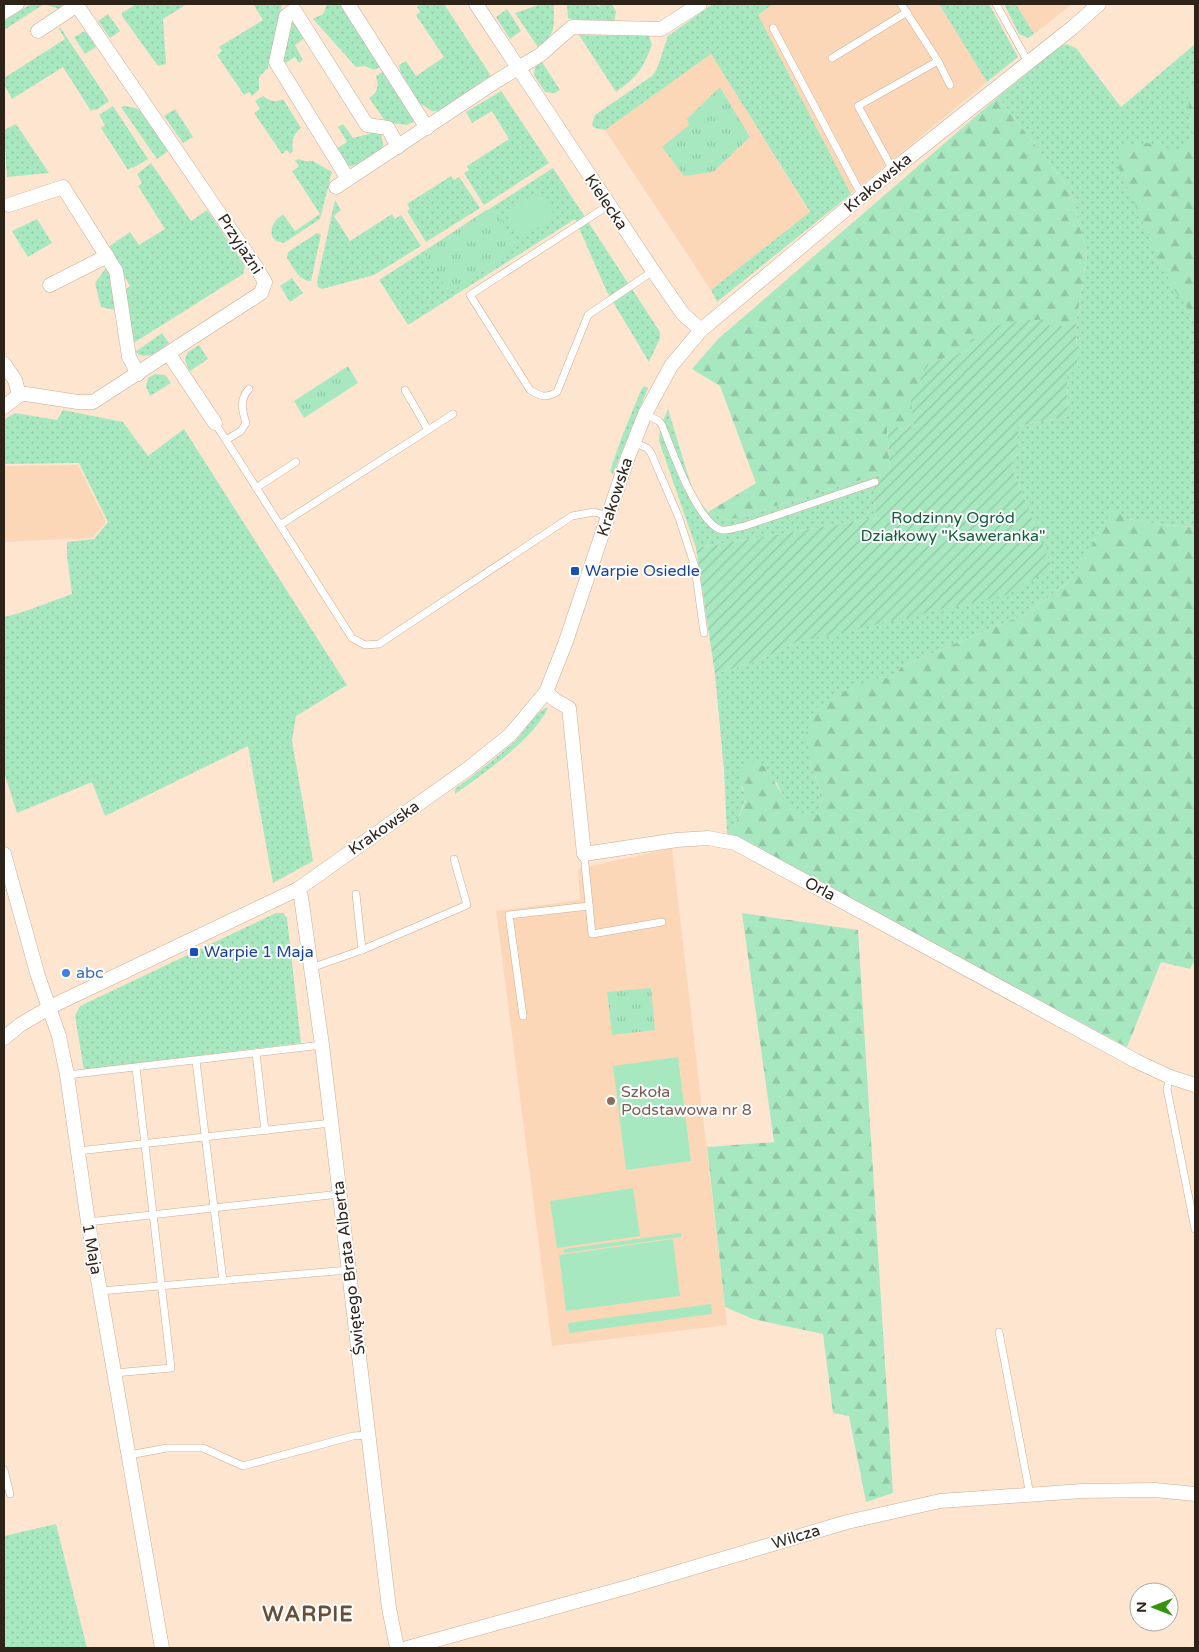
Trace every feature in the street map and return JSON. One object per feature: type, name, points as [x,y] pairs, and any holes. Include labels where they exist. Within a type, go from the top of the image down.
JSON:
[{"type":"street","points":[[4,12],[16,4]]},
{"type":"street","points":[[348,4],[427,128]]},
{"type":"street","name":"Kielecka","points":[[476,4],[653,271],[683,314],[700,330]]},
{"type":"street","points":[[398,147],[388,128],[367,125],[294,10],[286,16],[276,62],[342,183],[398,147],[427,128],[498,80],[540,55],[572,27],[661,29],[700,4]]},
{"type":"street","name":"Krakowska","points":[[4,1038],[20,1025],[50,1007],[298,889],[469,768],[510,734],[546,692],[565,644],[645,414],[671,366],[700,330],[893,170],[1099,4]]},
{"type":"street","points":[[38,31],[77,5]]},
{"type":"street","name":"Przyjaźni","points":[[19,395],[93,402],[260,293],[265,282],[251,258],[77,5]]},
{"type":"street","points":[[9,205],[63,188],[116,271],[128,357],[138,374]]},
{"type":"street","points":[[50,285],[107,256]]},
{"type":"street","points":[[169,354],[215,423]]},
{"type":"street","points":[[4,364],[15,380],[19,395],[4,407]]},
{"type":"street","points":[[546,692],[569,708],[584,854]]},
{"type":"street","name":"Orla","points":[[584,854],[677,840],[708,838],[735,844],[1136,1061],[1170,1077],[1195,1085]]},
{"type":"street","name":"1 Maja","points":[[4,854],[38,976],[59,1036],[67,1076],[88,1222],[162,1648]]},
{"type":"street","name":"Świętego Brata Alberta","points":[[298,889],[322,1045],[389,1608],[397,1648]]},
{"type":"street","name":"Wilcza","points":[[407,1648],[628,1587],[847,1522],[940,1501],[1082,1491],[1156,1490],[1195,1494]]},
{"type":"lane","points":[[901,4],[938,61],[950,85]]},
{"type":"lane","points":[[996,4],[1028,62]]},
{"type":"lane","points":[[832,58],[907,12]]},
{"type":"lane","points":[[773,28],[862,196]]},
{"type":"lane","points":[[893,170],[858,106],[938,61]]},
{"type":"lane","points":[[609,205],[470,295],[530,390],[538,395],[547,397],[557,392],[588,315],[653,271]]},
{"type":"lane","points":[[226,440],[241,431],[246,423],[241,405],[244,394],[249,389]]},
{"type":"lane","points":[[405,390],[428,430]]},
{"type":"lane","points":[[280,524],[453,414]]},
{"type":"lane","points":[[645,414],[659,421],[662,425],[693,497],[701,511],[715,527],[723,530],[745,526],[875,482]]},
{"type":"lane","points":[[215,423],[352,638],[365,645],[379,644],[572,516],[594,512],[608,516]]},
{"type":"lane","points":[[634,442],[647,448],[652,453],[679,518],[695,567],[704,633]]},
{"type":"lane","points":[[256,488],[296,462]]},
{"type":"lane","points":[[584,854],[592,934],[662,922]]},
{"type":"lane","points":[[311,968],[362,950],[467,905],[454,859]]},
{"type":"lane","points":[[356,894],[362,950]]},
{"type":"lane","points":[[523,1016],[509,915],[589,906]]},
{"type":"lane","points":[[67,1076],[322,1045]]},
{"type":"lane","points":[[256,1053],[265,1131]]},
{"type":"lane","points":[[196,1061],[223,1281]]},
{"type":"lane","points":[[114,1373],[171,1368],[136,1068]]},
{"type":"lane","points":[[1170,1077],[1166,1089],[1195,1229]]},
{"type":"lane","points":[[77,1151],[331,1123]]},
{"type":"lane","points":[[88,1222],[340,1194]]},
{"type":"lane","points":[[100,1291],[349,1270]]},
{"type":"lane","points":[[999,1332],[1030,1495]]},
{"type":"lane","points":[[129,1455],[166,1448],[203,1448],[243,1466],[353,1436],[369,1435]]},
{"type":"lane","points":[[4,1470],[10,1494]]},
{"type":"shaded area","points":[[773,4],[939,4],[987,82],[851,194],[757,15]]},
{"type":"shaded area","points":[[1016,4],[1072,4],[1034,34]]},
{"type":"shaded area","points":[[711,54],[810,213],[711,290],[605,130]]},
{"type":"shaded area","points":[[78,465],[106,522],[92,538],[4,542],[4,466]]},
{"type":"shaded area","name":"Szkoła Podstawowa nr 8","points":[[672,848],[727,1325],[552,1346],[496,911],[580,900],[578,869]]},
{"type":"green space","points":[[31,4],[44,4],[4,30],[4,21]]},
{"type":"green space","points":[[44,4],[63,4],[59,9]]},
{"type":"green space","points":[[136,4],[187,4],[163,19],[166,64],[158,66],[122,16],[122,13]]},
{"type":"green space","points":[[253,4],[282,4],[268,68],[259,77],[259,90],[252,96],[249,92],[244,95],[217,55],[222,51],[219,47],[263,20]]},
{"type":"green space","points":[[327,4],[342,4],[380,67],[374,70],[365,66],[356,67],[313,19],[323,14]]},
{"type":"green space","points":[[421,4],[444,4],[491,76],[482,81],[479,88],[444,111],[432,111],[418,102],[400,71],[399,65],[406,61],[416,76],[444,57],[416,15],[420,12],[417,7]]},
{"type":"green space","points":[[541,4],[554,5],[554,24],[552,33],[538,47],[515,13]]},
{"type":"green space","points":[[567,4],[596,4],[598,7],[602,4],[612,4],[616,12],[614,22],[568,18]]},
{"type":"green space","points":[[713,4],[773,4],[758,15],[851,194],[717,302],[711,290],[810,212],[711,54],[605,130],[595,128],[592,125],[595,115],[652,76],[657,69],[668,36]]},
{"type":"green space","points":[[939,4],[989,4],[1018,57],[987,82]]},
{"type":"green space","points":[[1004,4],[1016,4],[1034,34],[1028,38],[1019,34]]},
{"type":"green space","points":[[507,9],[521,31],[510,39],[496,17]]},
{"type":"green space","points":[[108,14],[120,31],[110,38],[98,21]]},
{"type":"green space","points":[[292,23],[306,37],[295,45],[303,60],[299,63],[295,57],[284,64],[283,60]]},
{"type":"green space","points":[[60,27],[109,101],[96,110],[91,111],[63,67],[12,99],[4,84],[4,78],[65,39],[59,29]]},
{"type":"green space","points":[[85,31],[96,47],[85,54],[74,37]]},
{"type":"green space","points":[[579,35],[649,36],[652,45],[638,72],[616,92]]},
{"type":"green space","points":[[1066,44],[1076,48],[1121,107],[1195,44],[1195,527],[1164,525],[1127,519],[1114,509],[1071,580],[1026,614],[902,666],[893,677],[875,678],[810,761],[819,788],[821,803],[816,815],[794,812],[776,782],[741,787],[746,796],[737,820],[727,834],[724,770],[715,674],[757,661],[797,642],[1052,569],[1012,467],[1013,458],[1018,454],[1018,426],[1068,416],[1067,373],[1078,370],[1076,324],[1087,254],[1070,190],[998,97],[1059,47]]},
{"type":"green space","points":[[542,62],[560,90],[555,93],[545,92],[534,75],[535,67]]},
{"type":"green space","points":[[383,72],[415,121],[407,125],[386,122],[369,98],[377,88],[376,76]]},
{"type":"green space","points":[[720,87],[750,137],[713,172],[684,176],[662,147],[689,125],[687,119]]},
{"type":"green space","points":[[1195,87],[1195,318],[1172,287],[1119,169],[1120,147],[1148,143],[1181,151],[1192,137],[1187,88]]},
{"type":"green space","points":[[501,91],[549,163],[484,205],[464,173],[469,170],[467,166],[509,139],[492,111],[472,123],[466,112]]},
{"type":"green space","points":[[263,96],[273,101],[283,99],[301,128],[293,138],[293,151],[290,154],[287,150],[282,154],[254,113],[260,109],[255,101]]},
{"type":"green space","points":[[998,97],[1070,190],[1087,254],[1076,324],[1050,328],[1047,319],[986,336],[972,349],[930,363],[914,426],[887,429],[890,471],[729,520],[708,512],[756,483],[720,386],[692,369],[718,339]]},
{"type":"green space","points":[[113,106],[148,159],[128,170],[101,128],[105,125],[99,115]]},
{"type":"green space","points":[[121,107],[136,108],[141,112],[168,151],[157,159]]},
{"type":"green space","points":[[175,109],[193,137],[183,143],[164,116]]},
{"type":"green space","points":[[16,124],[49,173],[7,177],[4,130]]},
{"type":"green space","points":[[343,124],[353,138],[381,131],[383,146],[360,163],[352,166],[347,165],[336,149],[347,142],[338,127]]},
{"type":"green space","points":[[295,160],[313,161],[332,172],[320,219],[284,243],[276,241],[272,236],[272,226],[280,216],[283,214],[295,231],[320,214],[292,171],[299,167]]},
{"type":"green space","points":[[151,163],[191,221],[207,210],[245,266],[243,274],[132,344],[125,290],[130,286],[108,247],[130,232],[139,245],[165,229],[138,186],[142,183],[137,174]]},
{"type":"green space","points":[[553,168],[660,332],[660,338],[649,362],[607,292],[575,219],[408,325],[379,280]]},
{"type":"green space","points":[[451,176],[454,180],[459,177],[480,208],[426,242],[407,211],[410,209],[407,204]]},
{"type":"green space","points":[[539,191],[555,216],[522,238],[505,213]]},
{"type":"green space","points":[[335,200],[341,210],[334,216],[350,241],[392,214],[395,219],[401,215],[421,246],[374,275],[322,289],[318,287],[317,282]]},
{"type":"green space","points":[[486,210],[495,210],[515,242],[504,258],[449,293],[424,252]]},
{"type":"green space","points":[[37,219],[52,243],[28,257],[12,231]]},
{"type":"green space","points":[[317,233],[321,235],[311,281],[303,279],[287,258],[288,252]]},
{"type":"green space","points":[[105,269],[111,272],[115,310],[101,307],[95,283]]},
{"type":"green space","points":[[292,278],[303,293],[290,302],[280,286]]},
{"type":"green space","name":"Rodzinny Ogród Działkowy \"Ksaweranka\"","points":[[1048,319],[1050,327],[1076,324],[1078,371],[1067,373],[1068,416],[1018,426],[1018,454],[1013,458],[1012,467],[1052,568],[1007,595],[797,642],[757,661],[715,674],[696,548],[876,518],[875,482],[890,471],[887,428],[914,426],[911,401],[924,371],[930,363],[972,349],[970,340],[985,336],[986,331],[1007,322]]},
{"type":"green space","points":[[162,333],[169,343],[161,349],[153,354],[144,356],[135,352]]},
{"type":"green space","points":[[199,345],[208,359],[190,371],[185,358],[186,355]]},
{"type":"green space","points":[[348,366],[358,383],[304,418],[294,401]]},
{"type":"green space","points":[[155,374],[165,375],[171,383],[150,396],[146,386],[148,378]]},
{"type":"green space","points":[[644,386],[648,388],[613,474],[610,471],[621,439]]},
{"type":"green space","points":[[668,409],[694,495],[708,512],[729,520],[890,471],[874,498],[876,518],[696,548],[659,441],[660,428]]},
{"type":"green space","points":[[63,410],[123,422],[148,456],[184,429],[347,685],[296,716],[292,741],[313,861],[273,883],[248,746],[105,816],[92,782],[17,813],[4,772],[4,617],[72,594],[67,542],[94,539],[108,522],[79,463],[4,464],[4,420],[15,413],[57,420]]},
{"type":"green space","points":[[1114,508],[1128,519],[1164,525],[1195,527],[1195,960],[1190,969],[1161,962],[1127,1047],[727,834],[736,822],[745,802],[745,795],[739,777],[743,768],[750,761],[764,766],[794,812],[816,814],[821,803],[819,788],[810,761],[806,733],[815,709],[852,687],[875,678],[893,677],[902,666],[1026,614],[1071,580]]},
{"type":"green space","points":[[545,708],[548,708],[541,720],[520,744],[455,794],[455,789],[509,747]]},
{"type":"green space","points":[[276,913],[283,913],[287,918],[301,1043],[84,1070],[75,1016],[80,1006]]},
{"type":"green space","points":[[742,913],[858,930],[893,1493],[866,1502],[849,1416],[833,1413],[823,1334],[753,1319],[725,1307],[707,1147],[774,1142]]},
{"type":"green space","points":[[651,988],[655,1030],[612,1035],[607,992]]},
{"type":"green space","points":[[678,1057],[691,1161],[626,1170],[613,1066]]},
{"type":"green space","points":[[633,1188],[640,1236],[557,1248],[550,1201]]},
{"type":"green space","points":[[681,1233],[681,1237],[564,1253],[564,1249]]},
{"type":"green space","points":[[673,1239],[680,1296],[566,1311],[559,1255]]},
{"type":"green space","points":[[711,1304],[712,1314],[569,1333],[568,1323]]},
{"type":"green space","points":[[56,1524],[87,1648],[4,1648],[4,1536]]},
{"type":"place","name":"Warpie Osiedle","points":[[575,571]]},
{"type":"place","name":"Warpie 1 Maja","points":[[194,952]]},
{"type":"place","name":"abc","points":[[66,973]]},
{"type":"place","name":"Szkoła Podstawowa nr 8","points":[[611,1101]]},
{"type":"district","name":"WARPIE","points":[[308,1614]]}]
